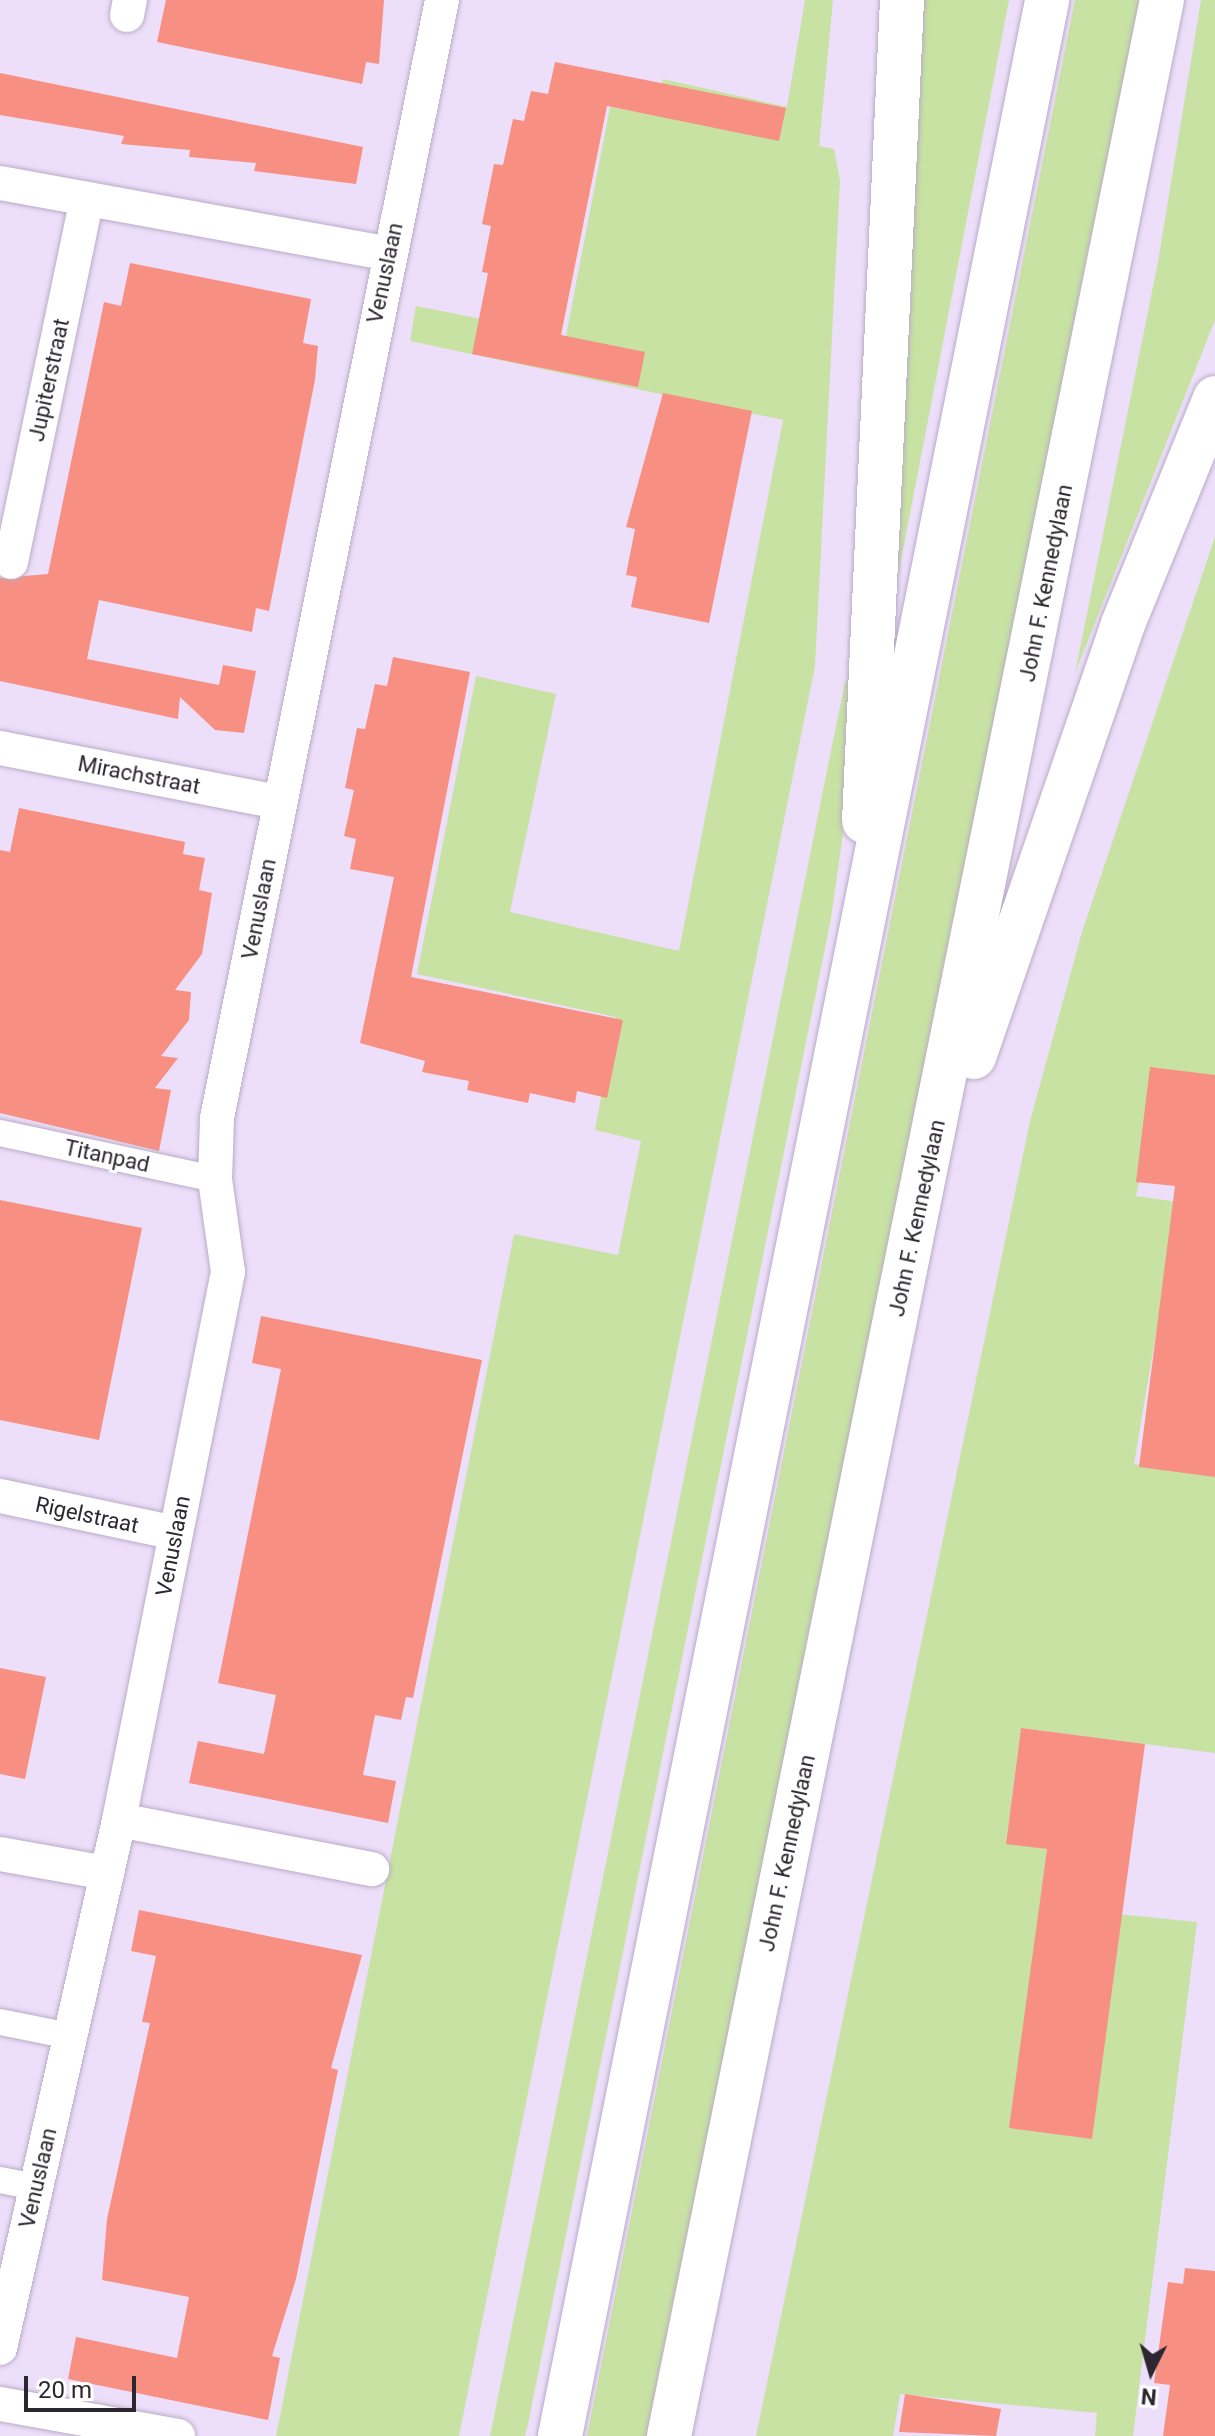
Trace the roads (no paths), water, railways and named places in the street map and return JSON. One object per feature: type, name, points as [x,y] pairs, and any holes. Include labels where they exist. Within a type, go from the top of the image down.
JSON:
[{"type":"main road","points":[[862,947],[902,0]]},
{"type":"main road","points":[[560,2436],[862,947],[1047,0]]},
{"type":"main road","name":"John F. Kennedylaan","points":[[669,2436],[1162,0]]},
{"type":"main road","points":[[925,1178],[966,1081],[1123,624],[1215,398]]},
{"type":"street","name":"Venuslaan","points":[[1,2342],[119,1820],[228,1272],[215,1179],[217,1118],[442,0]]},
{"type":"street","points":[[0,183],[389,254]]},
{"type":"street","name":"Jupiterstraat","points":[[11,562],[87,199]]},
{"type":"street","name":"Mirachstraat","points":[[0,748],[279,802]]},
{"type":"street","name":"Titanpad","points":[[0,1133],[215,1179]]},
{"type":"street","name":"Rigelstraat","points":[[0,1496],[175,1533]]},
{"type":"street","points":[[119,1820],[372,1869]]},
{"type":"street","points":[[0,1854],[107,1873]]},
{"type":"street","points":[[0,2022],[70,2036]]},
{"type":"street","points":[[0,2180],[36,2187]]},
{"type":"street","points":[[0,2404],[178,2436]]}]
